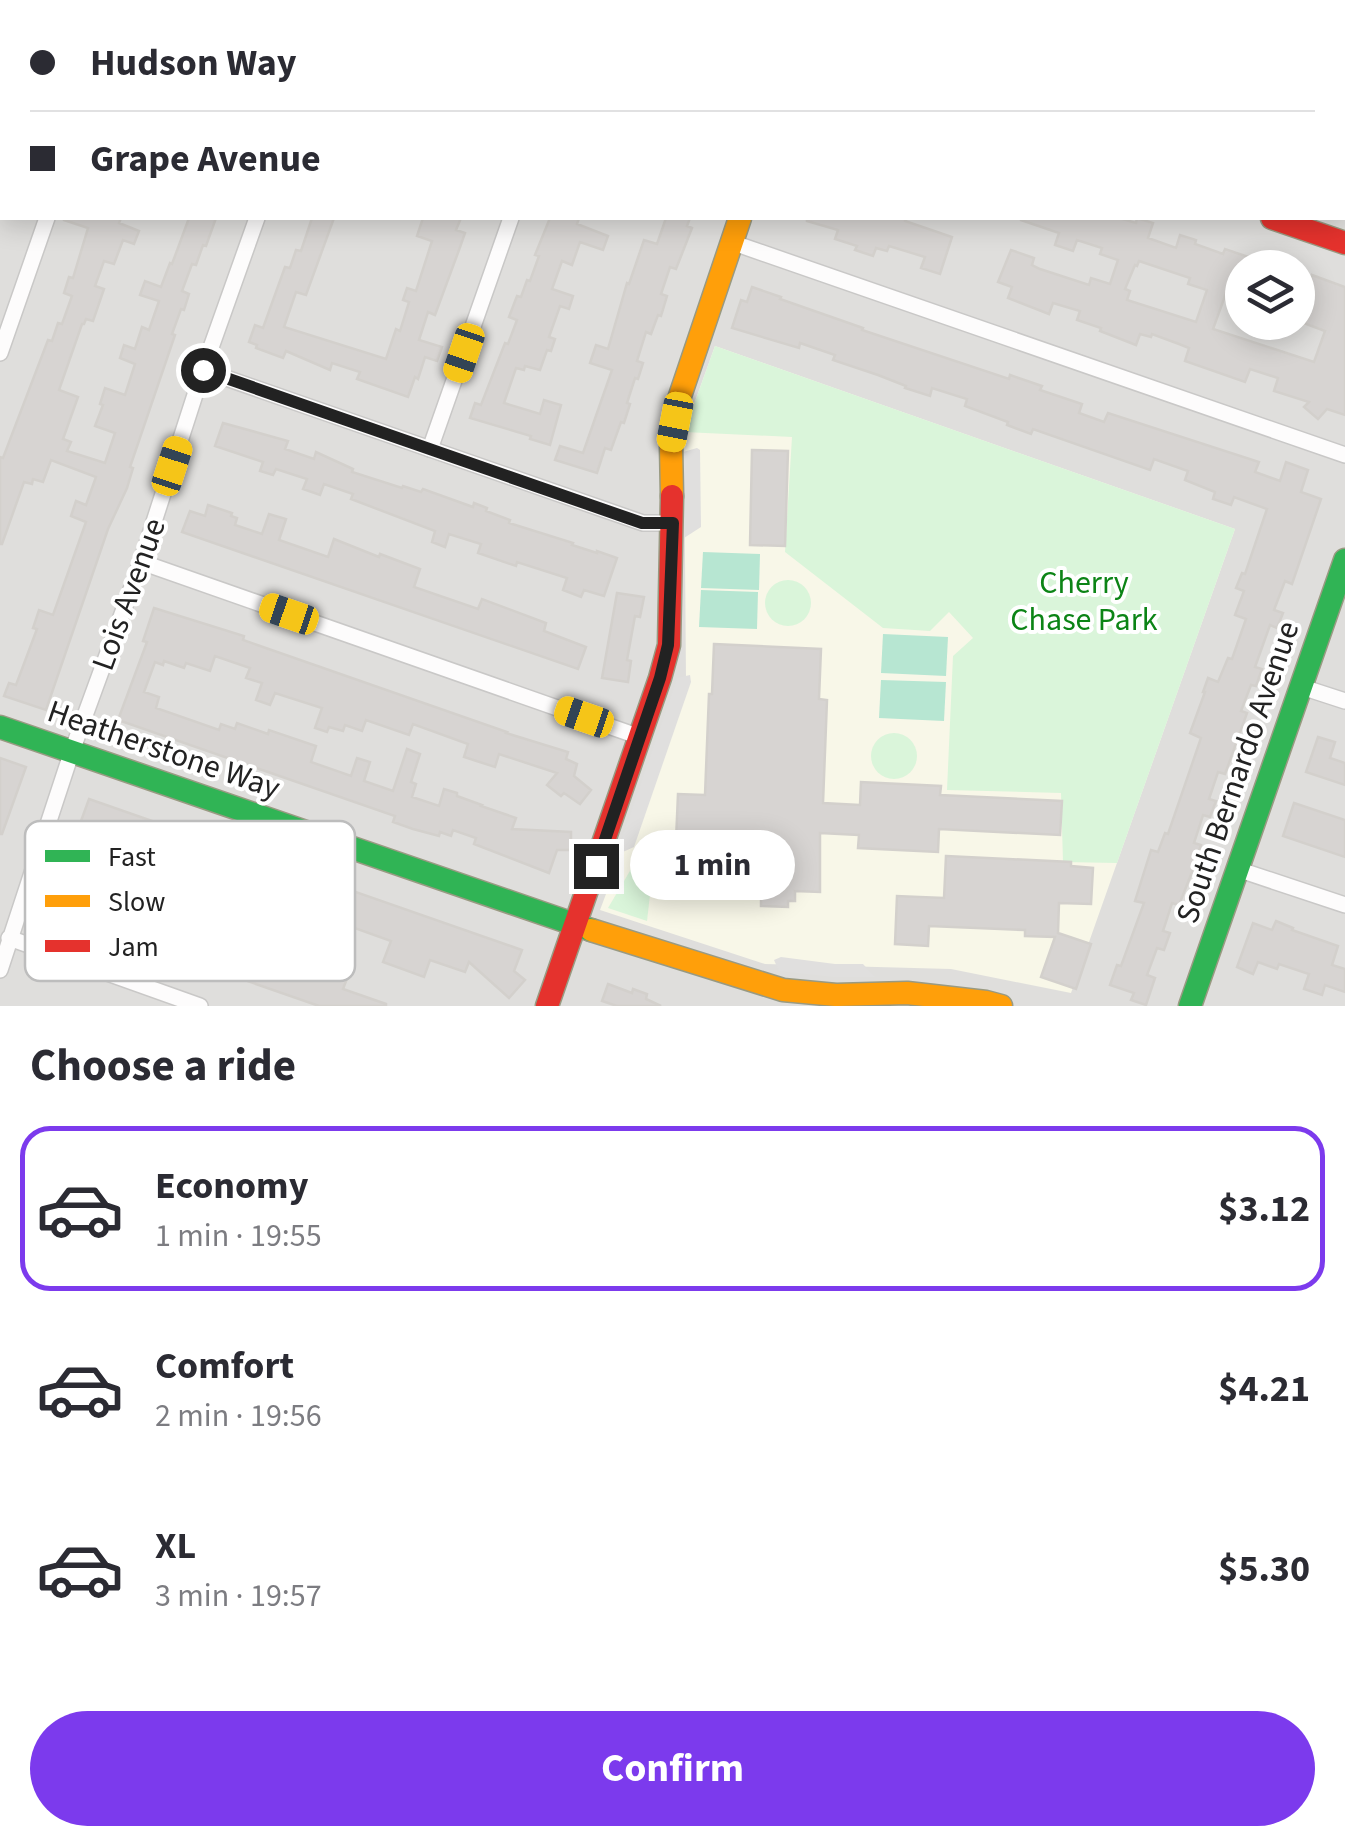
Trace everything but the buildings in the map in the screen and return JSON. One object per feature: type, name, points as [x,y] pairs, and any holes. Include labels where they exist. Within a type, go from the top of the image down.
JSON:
[{"type":"street","points":[[0,353],[46,220]]},
{"type":"street","name":"Lois Avenue","points":[[48,821],[256,220]]},
{"type":"street","points":[[430,450],[510,220]]},
{"type":"street","points":[[547,1006],[660,678],[668,645],[673,523],[671,445],[680,399],[739,220]]},
{"type":"street","points":[[1278,220],[1345,243]]},
{"type":"street","points":[[731,242],[1345,454]]},
{"type":"street","points":[[203,370],[642,523],[673,523]]},
{"type":"street","name":"South Bernardo Avenue","points":[[1190,1006],[1345,560]]},
{"type":"street","points":[[141,562],[640,737]]},
{"type":"street","points":[[1302,687],[1345,701]]},
{"type":"street","name":"Heatherstone Way","points":[[0,726],[276,821]]},
{"type":"street","name":"Heatherstone Way","points":[[355,848],[576,925],[782,990],[836,995],[906,994],[1001,1006]]},
{"type":"street","points":[[1237,869],[1345,905]]},
{"type":"street","name":"Lois Avenue","points":[[0,970],[25,890]]},
{"type":"street","points":[[9,938],[25,944]]},
{"type":"street","points":[[130,981],[200,1006]]},
{"type":"shaded area","points":[[0,220],[1345,220],[1345,1006],[0,1006]]},
{"type":"shaded area","points":[[715,346],[1235,529],[1071,993],[951,969],[765,964],[600,910],[686,681],[684,432]]},
{"type":"shaded area","points":[[697,448],[701,527],[684,538],[683,452]]},
{"type":"shaded area","points":[[690,675],[691,682],[634,847],[616,855],[677,678]]},
{"type":"shaded area","points":[[781,957],[863,964],[875,977],[779,971],[774,960]]},
{"type":"green space","name":"Cherry Chase Park","points":[[715,346],[1235,529],[1117,863],[1063,862],[1061,793],[947,790],[953,656],[973,638],[949,612],[930,631],[883,628],[785,552],[792,437],[684,432]]},
{"type":"green space","points":[[703,552],[760,554],[759,590],[701,588]]},
{"type":"green space","points":[[788,580],[804,587],[811,603],[804,619],[788,626],[772,619],[765,603],[772,587]]},
{"type":"green space","points":[[701,590],[758,592],[757,629],[699,627]]},
{"type":"green space","points":[[883,634],[948,637],[946,676],[881,673]]},
{"type":"green space","points":[[881,680],[946,682],[944,721],[879,718]]},
{"type":"green space","points":[[894,733],[910,740],[917,756],[910,772],[894,779],[878,772],[871,756],[878,740]]},
{"type":"green space","points":[[637,859],[654,860],[647,921],[608,908]]},
{"type":"traffic: fast","points":[[1190,1006],[1345,560]]},
{"type":"traffic: fast","points":[[0,727],[274,821]]},
{"type":"traffic: fast","points":[[355,849],[591,930]]},
{"type":"traffic: slow","points":[[672,496],[671,445],[679,399],[739,220]]},
{"type":"traffic: slow","points":[[591,930],[783,990],[836,995],[907,993],[1001,1006]]},
{"type":"traffic: jam","points":[[1278,220],[1345,243]]},
{"type":"traffic: jam","points":[[547,1006],[669,645],[672,496]]},
{"type":"route","points":[[203,370],[642,523],[673,523],[668,645],[596,866]]}]
